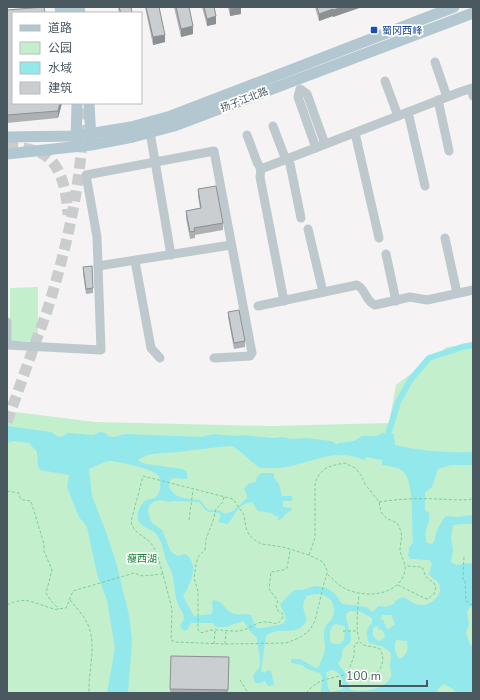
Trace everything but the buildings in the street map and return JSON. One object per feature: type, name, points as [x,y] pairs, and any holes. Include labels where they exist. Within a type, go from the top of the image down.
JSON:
[{"type":"main road","name":"扬子江北路","points":[[91,139],[171,116],[454,7]]},
{"type":"main road","name":"扬子江北路","points":[[7,154],[91,139],[150,132],[174,126],[473,13]]},
{"type":"main road","points":[[76,142],[77,104]]},
{"type":"main road","points":[[89,104],[91,139]]},
{"type":"main road","name":"扬子江北路","points":[[7,137],[76,142]]},
{"type":"lane","points":[[434,62],[447,96]]},
{"type":"lane","points":[[385,81],[398,116]]},
{"type":"lane","points":[[261,169],[447,96],[472,88],[473,96]]},
{"type":"lane","points":[[316,148],[298,97],[300,89],[307,94],[325,144]]},
{"type":"lane","points":[[438,100],[449,151]]},
{"type":"lane","points":[[408,112],[424,186]]},
{"type":"lane","points":[[273,126],[284,155],[290,164],[301,218]]},
{"type":"lane","points":[[150,132],[171,255]]},
{"type":"lane","points":[[354,133],[379,238]]},
{"type":"lane","points":[[247,135],[261,169],[260,176],[284,301]]},
{"type":"lane","points":[[7,322],[7,345],[100,350],[97,237],[86,175],[214,151],[252,353],[250,356],[214,358]]},
{"type":"lane","points":[[308,229],[323,292]]},
{"type":"lane","points":[[445,238],[457,293]]},
{"type":"lane","points":[[98,266],[231,245]]},
{"type":"lane","points":[[386,254],[396,300]]},
{"type":"lane","points":[[135,261],[151,348],[160,358]]},
{"type":"lane","points":[[258,306],[357,284],[361,286],[371,304],[375,305],[410,297],[427,300],[473,290]]},
{"type":"path","points":[[309,555],[315,538],[315,483],[324,468],[345,462],[355,468],[361,475],[365,484],[379,502],[381,512],[386,518],[397,523],[402,531],[400,551],[405,566],[402,580],[391,590],[379,593],[360,594],[344,588],[327,574]]},
{"type":"path","points":[[143,476],[194,489],[233,499],[244,515],[248,532],[256,541],[262,544],[309,555],[323,562],[327,570],[327,574],[315,621],[309,632],[286,643],[214,644],[184,643],[171,640],[172,609],[163,574],[152,545],[137,533],[131,522],[143,476]]},
{"type":"path","points":[[189,520],[194,489]]},
{"type":"path","points":[[7,491],[19,493],[20,498],[31,501],[44,544],[44,551],[52,570],[46,593],[59,609]]},
{"type":"path","points":[[225,497],[223,502],[216,509],[206,539],[205,550],[198,558],[196,565],[194,578],[198,591],[198,630],[200,633],[212,630],[242,631],[264,622],[273,624],[278,623],[283,617],[283,614],[277,610],[276,605],[278,601],[269,589],[269,582],[271,572],[287,568],[290,550]]},
{"type":"path","points":[[379,502],[398,499],[437,499],[461,501],[473,499]]},
{"type":"path","points":[[464,557],[463,579],[465,580],[466,601],[472,605],[473,611]]},
{"type":"path","points":[[397,584],[428,599],[432,597],[436,591],[434,583],[426,577],[422,567],[405,566]]},
{"type":"path","points":[[7,605],[14,602],[29,600],[55,609],[66,608],[73,591],[134,573],[143,576],[163,574]]},
{"type":"path","points":[[360,594],[357,613],[360,642]]},
{"type":"path","points":[[70,600],[83,616],[88,625],[92,640],[88,693]]},
{"type":"path","points":[[214,644],[215,631]]},
{"type":"path","points":[[225,644],[226,631]]},
{"type":"path","points":[[344,631],[358,631]]},
{"type":"path","points":[[350,673],[350,662],[354,656],[354,647],[355,644],[360,642]]},
{"type":"path","points":[[306,693],[320,680],[350,673],[357,673],[364,679],[368,679],[377,674],[382,667],[383,662],[380,649],[362,644],[360,642]]},
{"type":"path","points":[[240,680],[248,693]]},
{"type":"green space","points":[[38,287],[38,341],[10,341],[10,288]]},
{"type":"green space","name":"瘦西湖","points":[[473,344],[473,693],[7,693],[7,411],[95,422],[271,426],[389,423],[396,385],[447,347]]},
{"type":"water","name":"瘦西湖","points":[[7,426],[51,432],[61,437],[68,433],[93,435],[100,432],[114,437],[125,434],[201,437],[214,434],[273,438],[282,437],[292,439],[306,438],[331,441],[335,444],[354,441],[362,436],[377,436],[382,433],[394,434],[395,445],[414,449],[473,452],[473,465],[451,465],[438,469],[432,487],[425,492],[425,510],[429,513],[429,521],[425,534],[427,543],[432,544],[442,521],[446,516],[457,517],[473,515],[473,524],[453,525],[451,539],[453,549],[451,562],[456,565],[473,563],[473,606],[469,608],[467,612],[469,624],[466,633],[470,645],[473,646],[473,693],[456,693],[453,689],[444,684],[438,689],[437,693],[321,693],[322,677],[320,673],[291,662],[291,659],[300,659],[316,668],[318,667],[322,658],[325,649],[324,631],[326,625],[334,614],[334,609],[329,598],[317,594],[307,596],[305,600],[303,608],[307,620],[303,626],[293,630],[277,631],[266,636],[261,671],[264,673],[268,670],[271,671],[274,685],[268,686],[265,681],[255,683],[253,676],[260,665],[257,638],[243,621],[227,627],[216,627],[213,623],[191,623],[187,630],[184,631],[181,628],[180,625],[184,615],[177,601],[173,575],[167,563],[162,544],[156,534],[141,524],[138,519],[138,513],[142,504],[146,500],[155,498],[159,493],[160,483],[158,475],[135,466],[109,461],[89,469],[92,496],[116,562],[129,615],[132,640],[128,693],[107,693],[115,648],[107,600],[97,574],[87,527],[79,517],[67,487],[69,475],[40,470],[38,466],[37,452],[29,443],[14,441],[7,443]],"holes":[[[232,446],[262,468],[292,466],[327,456],[339,455],[351,456],[364,460],[366,457],[382,460],[382,465],[401,470],[407,477],[411,494],[413,542],[409,548],[408,556],[411,559],[429,560],[432,563],[429,575],[439,584],[440,592],[436,599],[429,604],[419,605],[403,597],[395,601],[394,604],[386,607],[378,606],[372,612],[367,607],[342,604],[336,595],[327,588],[317,586],[303,590],[294,590],[280,604],[286,616],[283,624],[259,628],[256,628],[251,615],[232,613],[220,602],[213,600],[213,610],[211,614],[194,616],[183,596],[192,577],[193,568],[191,560],[185,554],[178,556],[171,552],[162,530],[151,522],[148,512],[149,506],[153,502],[161,500],[169,502],[199,502],[206,511],[219,513],[221,516],[218,521],[227,524],[242,505],[252,502],[258,511],[272,513],[275,516],[278,516],[278,520],[280,520],[288,512],[292,511],[291,508],[283,507],[283,501],[292,501],[292,496],[282,496],[279,484],[274,478],[274,473],[261,473],[257,477],[256,482],[249,483],[244,489],[247,498],[233,511],[225,514],[221,511],[208,510],[200,500],[182,498],[171,491],[169,486],[170,480],[173,478],[187,479],[187,473],[183,469],[146,464],[138,460],[147,455],[157,453],[173,453]],[[350,611],[361,612],[372,618],[372,623],[367,632],[369,643],[379,645],[391,654],[391,676],[388,681],[380,687],[362,691],[352,690],[349,688],[346,674],[338,664],[341,660],[343,649],[351,641],[346,614]],[[382,615],[391,615],[395,624],[389,629],[386,628],[383,619],[380,620]],[[336,624],[344,626],[344,640],[340,644],[330,642],[330,631],[333,625]],[[378,626],[379,630],[381,629],[385,637],[380,641],[376,639],[373,636],[374,627]],[[396,640],[406,641],[408,646],[407,651],[400,659],[395,650]],[[333,670],[341,676],[343,689],[331,692],[328,688],[326,673]]]},
{"type":"waterway","points":[[386,441],[398,402],[411,379],[429,358],[473,345]]},
{"type":"tunnel","points":[[7,422],[48,308],[70,226],[81,152],[83,104]]},
{"type":"tunnel","points":[[7,147],[37,151],[52,161],[63,183],[67,199],[68,215]]},
{"type":"place","name":"蜀冈西峰","points":[[374,30]]}]
